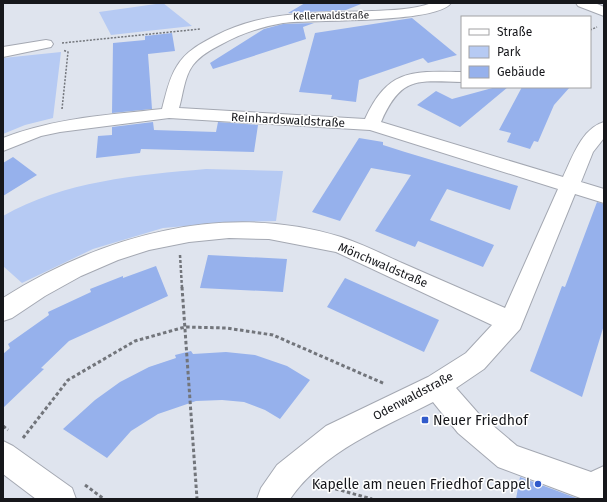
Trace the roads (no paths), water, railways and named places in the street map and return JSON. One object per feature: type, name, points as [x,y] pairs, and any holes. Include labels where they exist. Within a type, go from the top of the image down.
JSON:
[{"type":"street","name":"Kellerwaldstraße","points":[[169,113],[184,67],[199,52],[234,31],[261,22],[292,17],[391,14],[420,11],[444,3]]},
{"type":"street","points":[[583,3],[604,12]]},
{"type":"street","points":[[3,52],[46,44]]},
{"type":"street","points":[[370,125],[386,94],[404,82],[415,79],[461,77]]},
{"type":"street","name":"Reinhardswaldstraße","points":[[3,145],[35,132],[60,126],[169,113],[370,125],[568,184]]},
{"type":"street","name":"Odenwaldstraße","points":[[272,499],[288,476],[336,436],[426,392],[475,361],[510,322],[568,184],[584,151],[593,138],[604,128]]},
{"type":"street","points":[[568,184],[604,196]]},
{"type":"street","name":"Mönchwaldstraße","points":[[3,311],[56,277],[96,259],[146,242],[202,231],[256,230],[290,234],[342,246],[510,322]]},
{"type":"street","points":[[426,392],[468,423],[508,457],[594,488],[604,481]]},
{"type":"street","points":[[4,456],[60,499]]},
{"type":"place","name":"Neuer Friedhof","points":[[425,420]]},
{"type":"place","name":"Kapelle am neuen Friedhof Cappel","points":[[538,484]]}]
